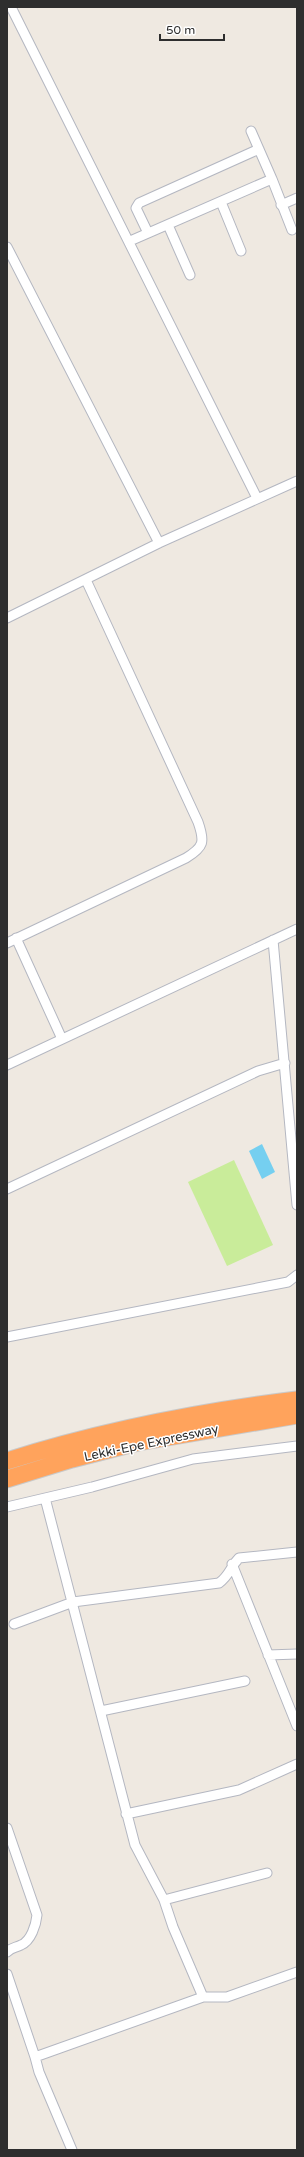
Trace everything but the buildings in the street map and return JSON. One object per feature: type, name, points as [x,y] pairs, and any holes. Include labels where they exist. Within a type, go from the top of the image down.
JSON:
[{"type":"highway","name":"Lekki-Epe Expressway","points":[[7,1461],[115,1430],[232,1408],[297,1400]]},
{"type":"highway","name":"Lekki-Epe Expressway","points":[[7,1479],[72,1459],[138,1442],[297,1415]]},
{"type":"street","points":[[11,14],[130,241],[257,498]]},
{"type":"street","points":[[251,130],[292,230]]},
{"type":"street","points":[[148,233],[136,208],[138,203],[259,149]]},
{"type":"street","points":[[130,241],[272,179]]},
{"type":"street","points":[[281,205],[297,198]]},
{"type":"street","points":[[221,202],[241,251]]},
{"type":"street","points":[[168,225],[190,275]]},
{"type":"street","points":[[7,247],[159,543]]},
{"type":"street","points":[[7,618],[159,543],[297,481]]},
{"type":"street","points":[[7,942],[186,858],[198,851],[202,844],[202,834],[198,822],[86,580]]},
{"type":"street","points":[[7,1065],[297,929]]},
{"type":"street","points":[[16,938],[62,1039]]},
{"type":"street","points":[[273,940],[297,1205]]},
{"type":"street","points":[[7,1189],[258,1071],[285,1063]]},
{"type":"street","points":[[7,1337],[288,1282],[297,1275]]},
{"type":"street","points":[[7,1507],[92,1487],[193,1459],[297,1446]]},
{"type":"street","points":[[45,1498],[135,1845],[164,1900],[173,1927],[203,1997]]},
{"type":"street","points":[[14,1624],[73,1602],[220,1583],[228,1577],[232,1564],[239,1558],[297,1552]]},
{"type":"street","points":[[232,1564],[297,1726]]},
{"type":"street","points":[[268,1655],[297,1654]]},
{"type":"street","points":[[101,1711],[245,1681]]},
{"type":"street","points":[[126,1814],[240,1790],[297,1764]]},
{"type":"street","points":[[7,1828],[37,1915],[36,1924],[28,1939],[23,1945],[12,1948],[7,1952]]},
{"type":"street","points":[[164,1900],[267,1872]]},
{"type":"street","points":[[35,2056],[203,1997],[227,1997],[297,1972]]},
{"type":"street","points":[[7,1974],[39,2072],[72,2150]]},
{"type":"green space","points":[[234,1160],[273,1245],[227,1266],[188,1182]]},
{"type":"water","points":[[262,1144],[275,1172],[262,1179],[249,1151]]}]
